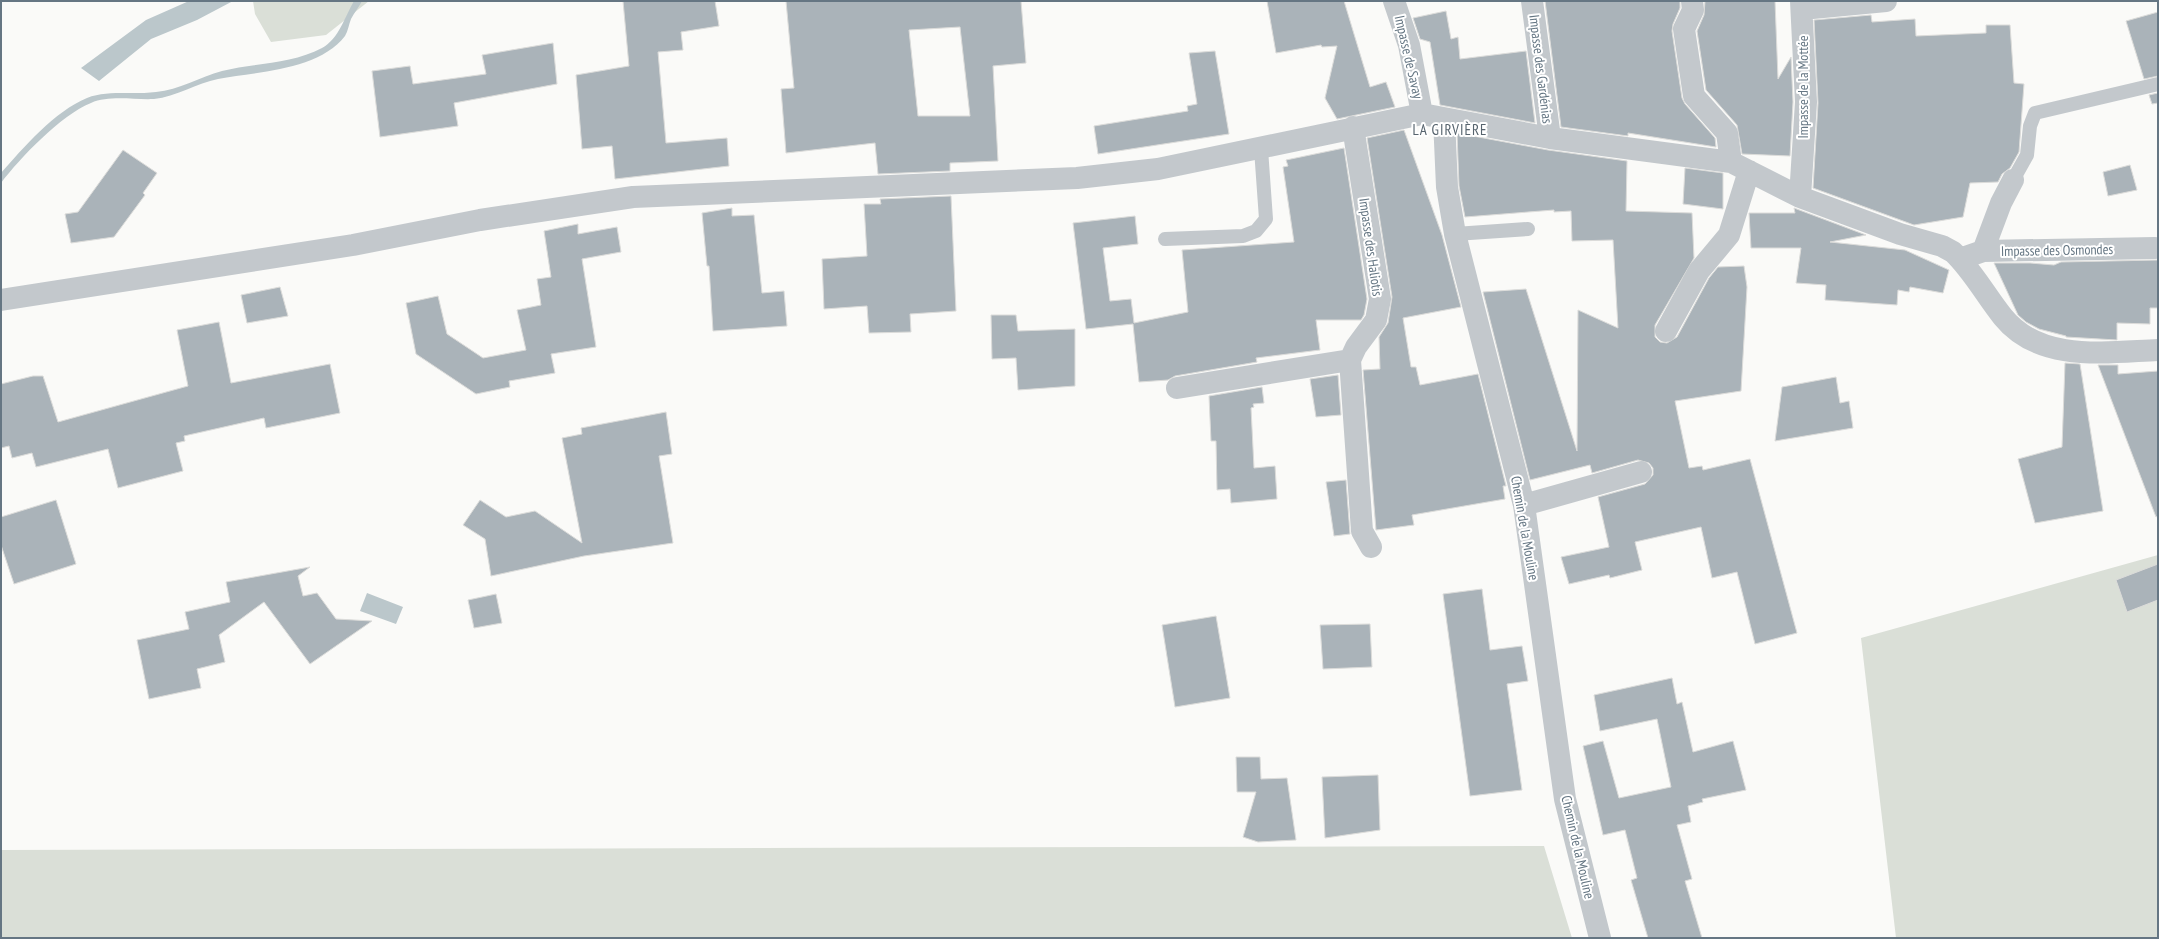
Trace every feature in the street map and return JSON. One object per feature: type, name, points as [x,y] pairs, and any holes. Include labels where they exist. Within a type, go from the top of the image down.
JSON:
[{"type":"street","name":"Impasse de Savay","points":[[1394,1],[1409,45],[1422,114]]},
{"type":"street","name":"Impasse des Gardénias","points":[[1532,1],[1550,138]]},
{"type":"street","points":[[1666,331],[1699,270],[1729,235],[1740,166],[1727,133],[1694,96],[1684,29],[1693,10],[1692,1]]},
{"type":"street","points":[[1801,5],[1886,1]]},
{"type":"street","name":"Impasse de la Mottée","points":[[1800,197],[1806,102],[1801,5]]},
{"type":"street","points":[[1,300],[353,246],[480,220],[633,197],[1076,178],[1158,169],[1353,127],[1422,114],[1550,138],[1740,166],[1800,197],[1900,234],[1942,246],[1960,259],[2004,318],[2022,334],[2033,341],[2065,350],[2084,352],[2158,350]]},
{"type":"street","name":"Chemin de la Mouline","points":[[1444,119],[1447,187],[1455,234],[1524,505],[1565,799],[1600,938]]},
{"type":"street","name":"Impasse des Haliotis","points":[[1350,360],[1356,347],[1376,320],[1380,299],[1353,127]]},
{"type":"street","points":[[1983,251],[2001,203],[2013,180]]},
{"type":"street","name":"Impasse des Osmondes","points":[[1960,259],[1983,251],[2155,248]]},
{"type":"street","points":[[1177,388],[1350,360],[1362,531],[1371,547]]},
{"type":"street","points":[[1524,505],[1641,472]]},
{"type":"lane","points":[[2013,180],[2027,155],[2030,126],[2035,113],[2158,84]]},
{"type":"lane","points":[[1165,239],[1243,236],[1256,231],[1266,219],[1261,148]]},
{"type":"lane","points":[[1455,234],[1528,229]]},
{"type":"shaded area","points":[[189,1],[233,1],[197,20],[151,39],[99,81],[81,68],[146,20]]},
{"type":"shaded area","points":[[253,1],[369,1],[326,35],[271,42],[255,14]]},
{"type":"shaded area","points":[[354,1],[362,1],[351,19],[345,36],[334,47],[320,56],[304,63],[286,68],[210,81],[162,98],[114,98],[91,103],[79,109],[54,127],[30,150],[1,183],[1,173],[19,153],[40,131],[75,104],[87,98],[103,94],[165,91],[222,71],[286,60],[310,53],[322,48],[333,39]]},
{"type":"shaded area","points":[[2158,555],[2158,938],[1896,938],[1861,638]]},
{"type":"shaded area","points":[[367,593],[403,607],[396,624],[360,611]]},
{"type":"shaded area","points":[[1544,846],[1572,938],[1,938],[1,850]]},
{"type":"building","points":[[623,1],[715,1],[719,26],[681,32],[683,50],[658,52],[666,143],[727,138],[729,166],[615,179],[612,146],[582,149],[576,75],[629,66]]},
{"type":"building","points":[[786,1],[1021,1],[1026,63],[993,66],[998,161],[950,163],[950,171],[878,174],[875,143],[786,153],[781,89],[794,88]],"holes":[[[960,27],[970,116],[918,116],[909,30]]]},
{"type":"building","points":[[1267,1],[1344,1],[1370,87],[1386,82],[1395,107],[1337,119],[1325,98],[1337,46],[1322,47],[1321,45],[1276,53]]},
{"type":"building","points":[[1545,1],[1680,1],[1680,8],[1673,24],[1672,31],[1682,98],[1685,104],[1715,138],[1716,147],[1628,133],[1628,136],[1561,127]]},
{"type":"building","points":[[1705,1],[1775,1],[1778,79],[1791,57],[1793,102],[1790,156],[1742,154],[1737,125],[1706,90],[1697,31],[1704,15]]},
{"type":"building","points":[[1446,11],[1451,39],[1458,37],[1460,59],[1526,51],[1535,123],[1440,105],[1430,42],[1420,39],[1413,18]]},
{"type":"building","points":[[2158,12],[2158,76],[2144,79],[2126,21]]},
{"type":"building","points":[[1871,15],[1872,22],[1915,19],[1916,36],[1986,33],[1986,25],[2010,25],[2014,83],[2024,84],[2019,152],[2010,168],[2002,174],[1998,182],[1970,183],[1963,217],[1914,225],[1813,188],[1818,103],[1814,20]]},
{"type":"building","points":[[553,43],[557,84],[454,103],[458,126],[380,137],[372,71],[410,66],[413,84],[486,74],[482,55]]},
{"type":"building","points":[[1215,51],[1229,134],[1098,154],[1094,126],[1188,111],[1187,106],[1197,104],[1189,53]]},
{"type":"building","points":[[2158,93],[2158,103],[2152,104],[2149,95]]},
{"type":"building","points":[[1404,130],[1442,235],[1461,307],[1403,318],[1411,367],[1416,367],[1420,385],[1478,374],[1506,486],[1503,486],[1505,499],[1412,515],[1414,525],[1376,530],[1363,370],[1380,369],[1379,337],[1388,323],[1392,297],[1367,138]]},
{"type":"building","points":[[1457,133],[1548,150],[1627,161],[1626,211],[1692,213],[1694,258],[1655,325],[1655,337],[1660,342],[1667,343],[1677,337],[1709,278],[1718,267],[1744,266],[1747,287],[1741,391],[1675,401],[1689,468],[1702,466],[1703,470],[1750,459],[1797,633],[1755,644],[1737,572],[1712,578],[1701,527],[1635,542],[1642,570],[1610,578],[1609,575],[1569,584],[1561,557],[1609,547],[1598,497],[1645,484],[1653,475],[1653,468],[1649,463],[1638,460],[1592,473],[1590,465],[1530,480],[1483,292],[1526,289],[1577,451],[1578,310],[1618,328],[1613,240],[1572,241],[1571,211],[1554,212],[1554,210],[1465,217],[1459,186]]},
{"type":"building","points":[[1344,148],[1367,299],[1364,315],[1361,320],[1316,320],[1320,350],[1256,358],[1257,362],[1175,376],[1168,380],[1139,382],[1133,324],[1086,329],[1073,223],[1135,216],[1138,244],[1103,248],[1110,301],[1131,299],[1134,323],[1188,312],[1182,250],[1294,242],[1283,167],[1288,166],[1286,160]]},
{"type":"building","points":[[123,150],[157,173],[143,193],[145,195],[114,237],[71,243],[65,214],[78,212]]},
{"type":"building","points":[[2130,165],[2137,190],[2108,196],[2103,172]]},
{"type":"building","points":[[1685,168],[1723,173],[1723,209],[1683,204]]},
{"type":"building","points":[[951,196],[956,311],[910,314],[911,332],[869,333],[867,306],[824,309],[822,259],[867,256],[864,204],[881,204],[880,199]]},
{"type":"building","points":[[732,208],[732,216],[754,215],[762,293],[784,291],[787,326],[713,331],[709,266],[707,266],[702,213]]},
{"type":"building","points":[[1794,208],[1866,235],[1830,242],[1905,250],[1949,270],[1943,293],[1910,287],[1909,292],[1898,290],[1897,305],[1825,300],[1826,285],[1796,283],[1801,248],[1751,248],[1749,213],[1795,213]]},
{"type":"building","points":[[578,224],[578,234],[617,227],[621,252],[582,259],[596,347],[551,354],[555,373],[509,381],[510,387],[476,394],[416,354],[406,303],[438,296],[447,334],[483,358],[526,350],[517,310],[541,305],[537,279],[551,277],[544,231]]},
{"type":"building","points":[[2158,260],[2158,308],[2150,308],[2150,324],[2117,323],[2117,340],[2066,337],[2039,329],[2026,322],[2018,315],[1994,263],[2054,265],[2061,262]]},
{"type":"building","points":[[280,287],[288,316],[247,323],[241,295]]},
{"type":"building","points":[[991,315],[1016,315],[1018,331],[1075,329],[1075,386],[1018,390],[1016,358],[992,359]]},
{"type":"building","points":[[219,322],[231,383],[330,364],[340,413],[266,428],[264,418],[184,436],[185,441],[176,443],[183,471],[118,488],[108,449],[36,467],[32,453],[12,458],[9,446],[1,448],[1,384],[33,376],[43,376],[58,422],[188,386],[177,330]]},
{"type":"building","points":[[2065,363],[2080,364],[2103,511],[2035,523],[2018,459],[2062,447]]},
{"type":"building","points":[[2098,365],[2118,365],[2118,374],[2158,371],[2158,516],[2156,517]]},
{"type":"building","points":[[1338,375],[1341,415],[1316,417],[1310,379]]},
{"type":"building","points":[[1836,377],[1840,403],[1849,401],[1853,428],[1775,441],[1782,387]]},
{"type":"building","points":[[1262,387],[1264,403],[1253,404],[1254,407],[1251,408],[1254,468],[1275,466],[1277,499],[1231,503],[1230,489],[1217,490],[1216,441],[1211,441],[1209,396]]},
{"type":"building","points":[[666,412],[672,454],[659,456],[673,543],[584,556],[491,576],[485,539],[463,525],[480,500],[506,517],[535,511],[582,543],[562,438],[582,434],[581,428]]},
{"type":"building","points":[[1346,480],[1350,534],[1334,536],[1326,482]]},
{"type":"building","points":[[56,500],[76,564],[14,584],[1,545],[1,517]]},
{"type":"building","points":[[2158,564],[2158,600],[2127,612],[2116,580]]},
{"type":"building","points":[[310,567],[298,576],[303,596],[317,593],[336,619],[372,621],[310,664],[264,602],[219,635],[225,662],[197,669],[201,688],[149,699],[137,640],[189,629],[185,612],[230,602],[226,582]]},
{"type":"building","points":[[1482,589],[1490,650],[1522,646],[1528,681],[1507,684],[1522,790],[1470,796],[1443,594]]},
{"type":"building","points":[[496,594],[502,623],[474,628],[468,600]]},
{"type":"building","points":[[1216,616],[1230,698],[1175,707],[1162,625]]},
{"type":"building","points":[[1370,624],[1372,667],[1323,669],[1320,625]]},
{"type":"building","points":[[1672,678],[1677,704],[1682,702],[1693,752],[1733,741],[1746,790],[1702,799],[1703,802],[1688,806],[1691,822],[1677,825],[1692,879],[1685,881],[1702,938],[1648,938],[1631,880],[1637,878],[1625,830],[1603,835],[1583,746],[1603,741],[1619,798],[1671,787],[1657,719],[1600,731],[1594,695]]},
{"type":"building","points":[[1236,757],[1260,757],[1261,779],[1287,778],[1296,840],[1258,842],[1243,837],[1256,792],[1237,792]]},
{"type":"building","points":[[1378,775],[1380,830],[1325,838],[1322,777]]},
{"type":"district","name":"LA GIRVIÈRE","points":[[1450,130]]}]
